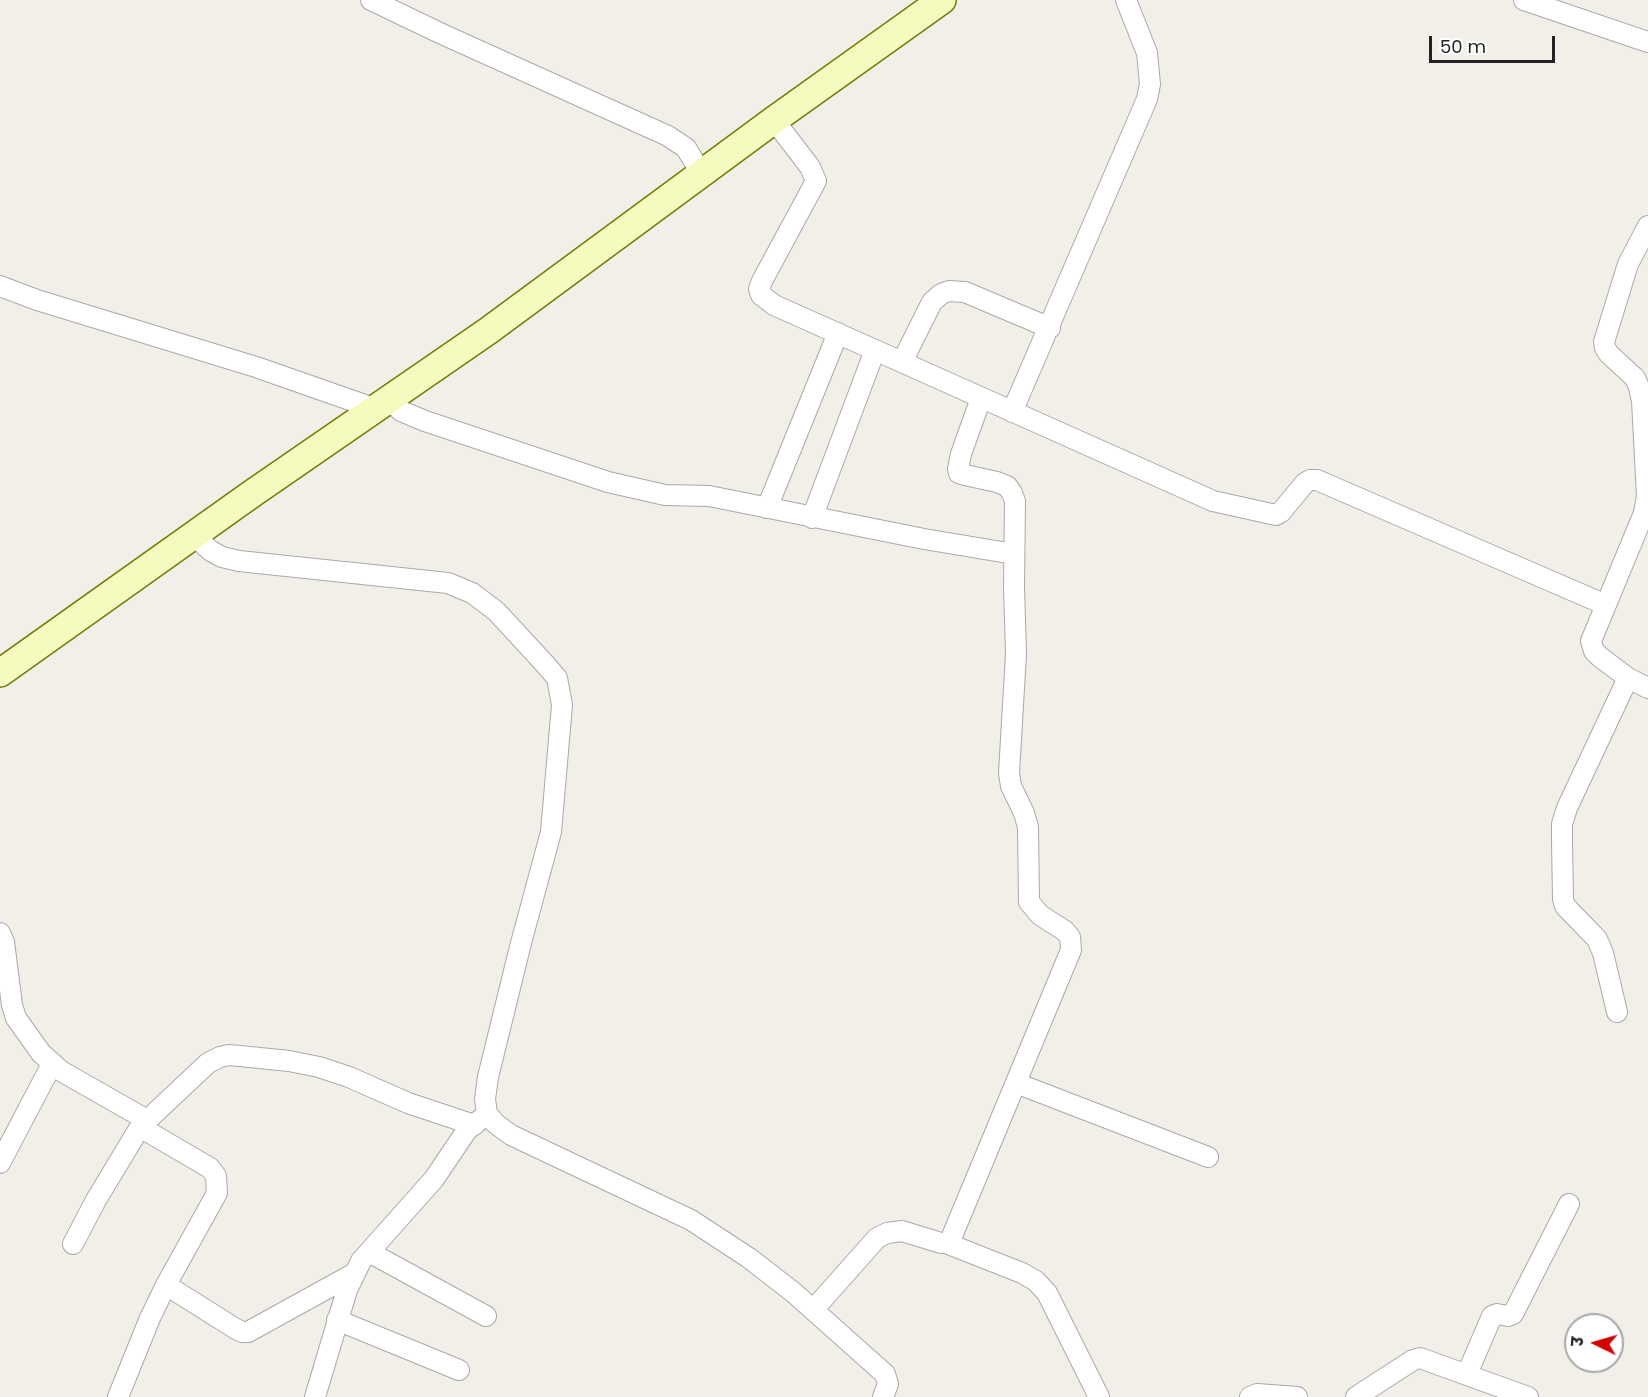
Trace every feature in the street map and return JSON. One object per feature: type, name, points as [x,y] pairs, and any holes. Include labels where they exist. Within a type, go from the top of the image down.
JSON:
[{"type":"main road","points":[[0,673],[193,535],[497,324],[701,173],[942,0]]},
{"type":"street","points":[[371,0],[668,136],[686,147],[701,173]]},
{"type":"street","points":[[1012,412],[1147,99],[1150,84],[1147,53],[1126,0]]},
{"type":"street","points":[[1524,0],[1648,42]]},
{"type":"street","points":[[774,120],[810,167],[816,181],[759,289],[761,296],[774,305],[1202,497],[1271,514],[1281,512],[1305,483],[1310,480],[1324,481],[1606,604]]},
{"type":"street","points":[[1648,226],[1628,264],[1604,342],[1609,354],[1635,378],[1639,387],[1642,401],[1647,496],[1644,513],[1591,641],[1594,651],[1628,678],[1648,688]]},
{"type":"street","points":[[0,286],[37,300],[383,405],[591,477],[665,495],[709,496],[812,518],[1014,554]]},
{"type":"street","points":[[902,362],[932,302],[941,294],[950,291],[965,292],[1050,328]]},
{"type":"street","points":[[767,508],[837,333]]},
{"type":"street","points":[[812,518],[875,350]]},
{"type":"street","points":[[946,1243],[952,1237],[1071,945],[1070,937],[1065,931],[1040,915],[1029,902],[1028,827],[1010,780],[1009,759],[1016,654],[1015,501],[1006,486],[964,475],[959,473],[958,469],[981,398]]},
{"type":"street","points":[[193,535],[211,551],[222,557],[239,561],[448,583],[472,593],[496,611],[557,678],[562,705],[551,832],[520,943],[480,1119],[459,1141],[434,1179],[369,1252],[355,1273],[337,1320],[315,1397]]},
{"type":"street","points":[[1617,1012],[1604,953],[1597,939],[1565,906],[1562,824],[1567,808],[1628,678]]},
{"type":"street","points":[[0,933],[4,942],[12,1005],[19,1023],[52,1064],[210,1168],[216,1176],[216,1193],[213,1201],[150,1318],[118,1397]]},
{"type":"street","points":[[73,1244],[96,1200],[144,1124],[208,1063],[229,1055],[289,1061],[349,1077],[408,1103],[480,1119],[691,1220],[749,1258],[813,1310],[885,1374],[888,1384],[883,1397]]},
{"type":"street","points":[[0,1163],[52,1064]]},
{"type":"street","points":[[1016,1083],[1208,1157]]},
{"type":"street","points":[[1467,1374],[1492,1316],[1513,1314],[1569,1204]]},
{"type":"street","points":[[813,1310],[877,1238],[887,1233],[902,1232],[946,1243],[1022,1273],[1036,1281],[1047,1293],[1099,1397]]},
{"type":"street","points":[[369,1252],[486,1316]]},
{"type":"street","points":[[166,1285],[236,1329],[248,1332],[355,1273]]},
{"type":"street","points":[[337,1320],[459,1370]]},
{"type":"street","points":[[1356,1397],[1413,1360],[1420,1358],[1528,1397]]},
{"type":"street","points":[[1250,1397],[1257,1394],[1298,1397]]}]
